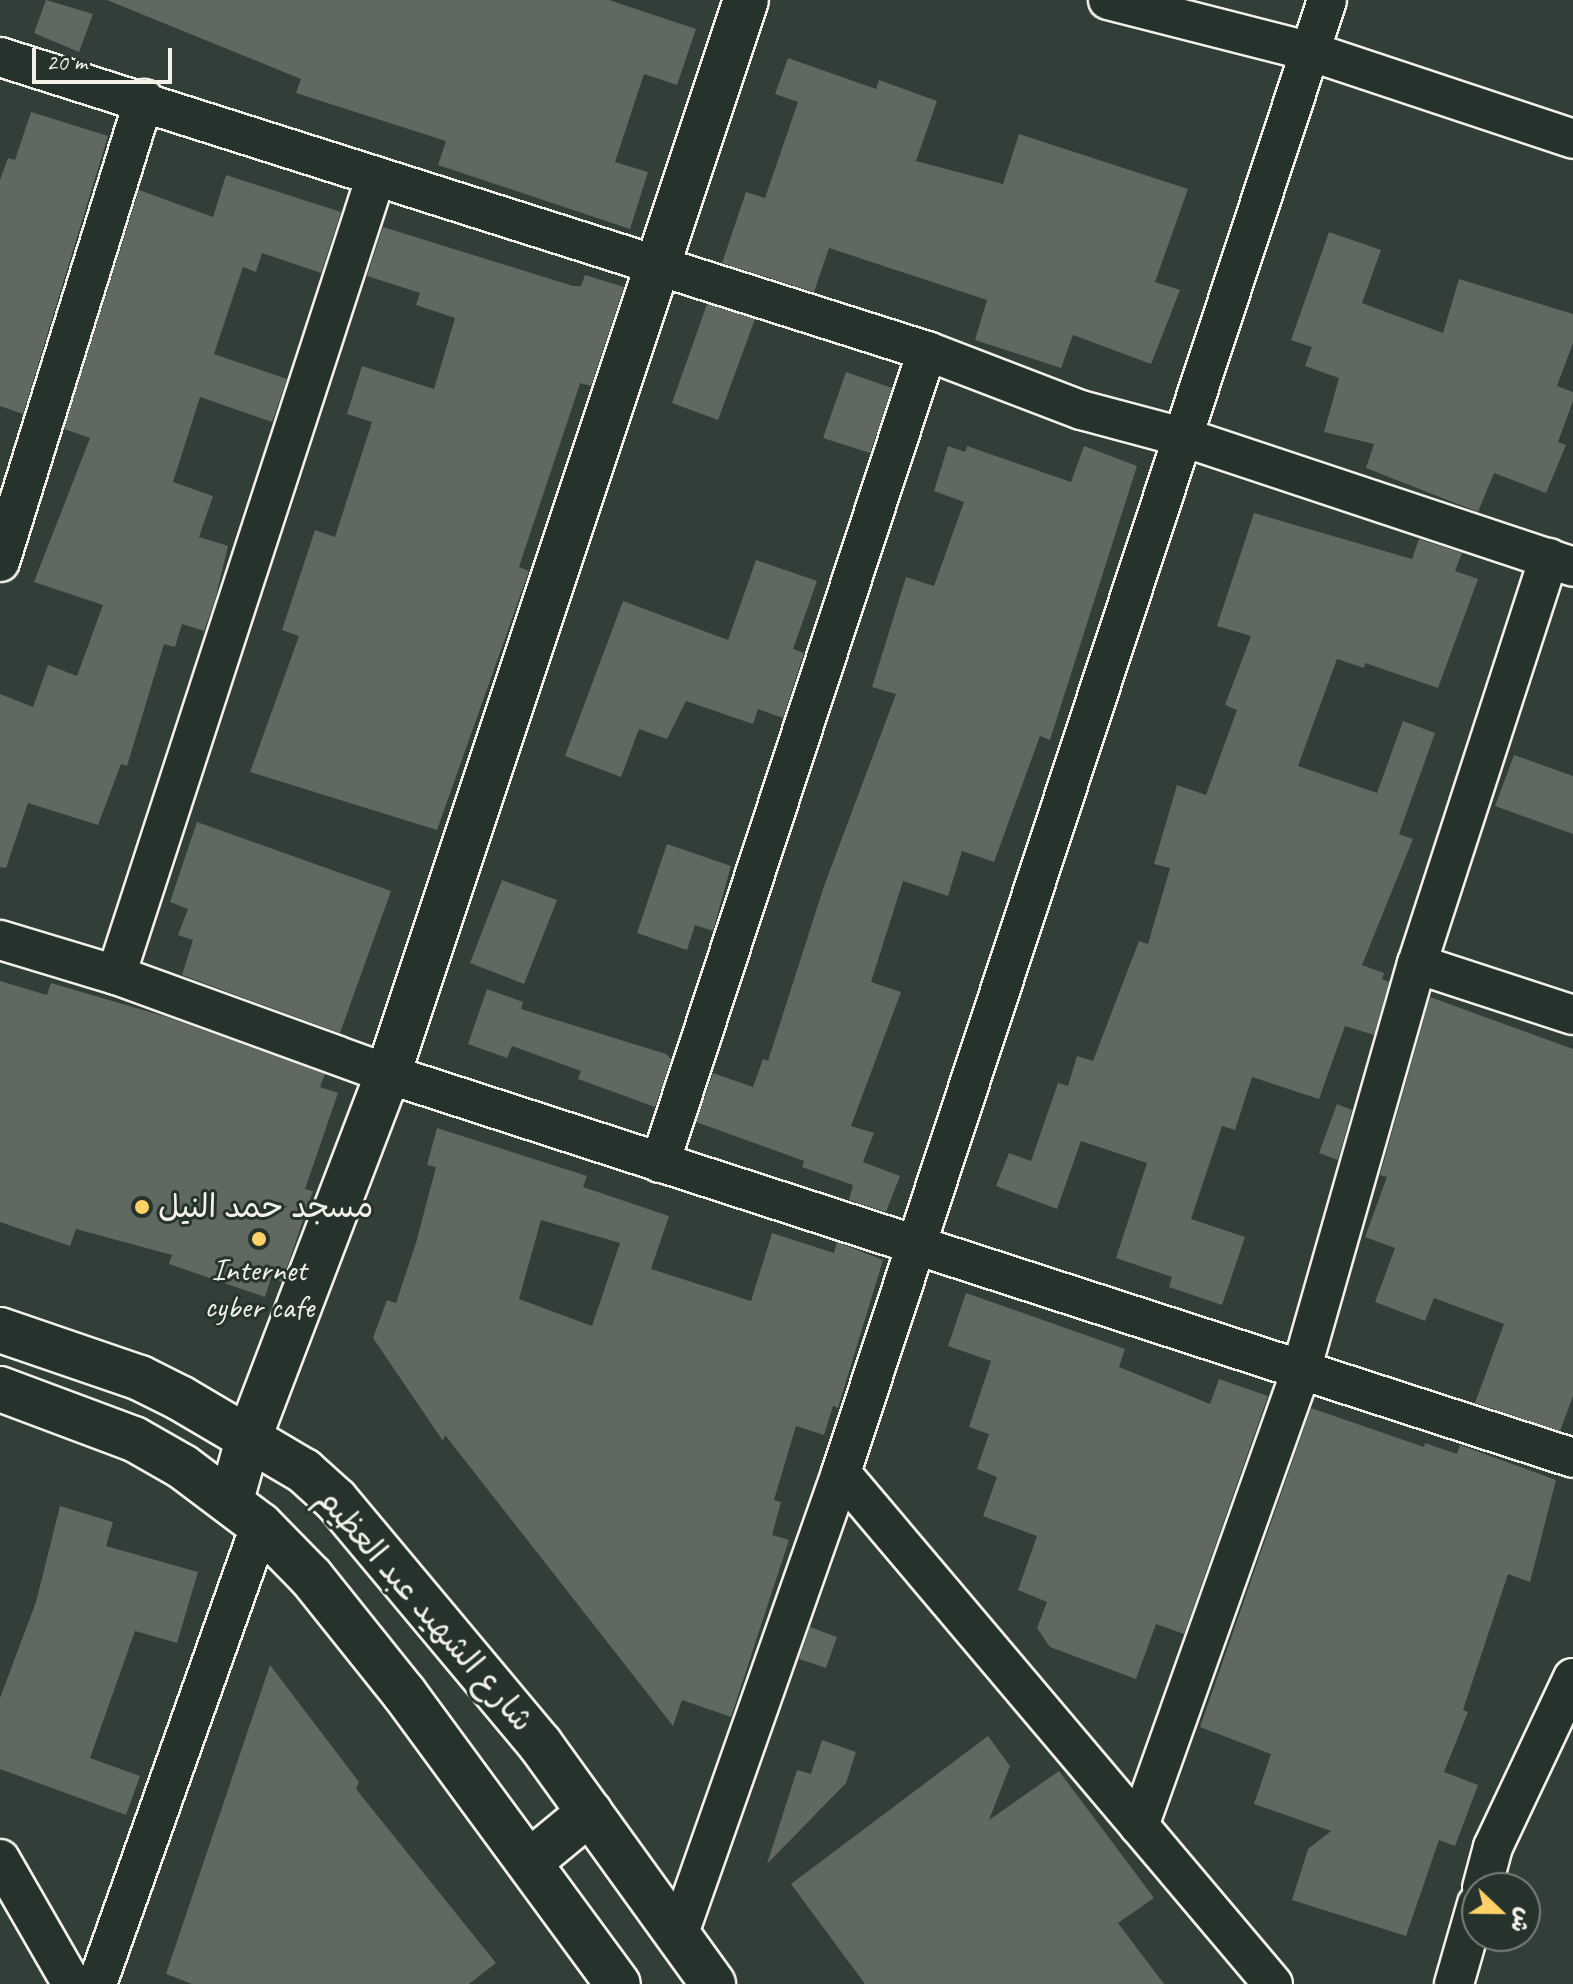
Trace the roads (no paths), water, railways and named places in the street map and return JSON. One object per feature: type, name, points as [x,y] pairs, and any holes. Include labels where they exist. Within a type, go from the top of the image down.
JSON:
[{"type":"main road","points":[[246,1512],[248,1440],[388,1074],[746,0]]},
{"type":"main road","name":"شارع الشهيد عبد العظيم","points":[[0,1330],[140,1378],[304,1471],[368,1532],[590,1812],[713,1984]]},
{"type":"main road","name":"شارع الشهيد عبد العظيم","points":[[0,1389],[134,1439],[246,1512],[311,1577],[532,1860],[618,1984]]},
{"type":"main road","points":[[532,1860],[590,1812]]},
{"type":"street","points":[[1108,0],[1312,52],[1573,139]]},
{"type":"street","points":[[678,1936],[841,1473],[1186,438],[1327,0]]},
{"type":"street","points":[[0,57],[144,99],[657,268],[927,351],[1081,410],[1186,438],[1561,562],[1417,964],[1302,1367],[1139,1826]]},
{"type":"street","points":[[0,562],[144,99]]},
{"type":"street","points":[[116,975],[376,176]]},
{"type":"street","points":[[660,1163],[927,351]]},
{"type":"street","points":[[0,940],[116,975],[388,1074],[915,1247],[1302,1367],[1573,1458]]},
{"type":"street","points":[[1417,964],[1573,1015]]},
{"type":"street","points":[[841,1473],[1273,1984]]},
{"type":"street","points":[[97,1984],[246,1512]]},
{"type":"street","points":[[1486,1872],[1493,1847],[1573,1678]]},
{"type":"street","points":[[0,1859],[72,1984]]},
{"type":"street","points":[[1454,1984],[1463,1952]]},
{"type":"place","name":"مسجد حمد النيل","points":[[142,1207]]},
{"type":"place","name":"Internet cyber cafe","points":[[259,1239]]}]
